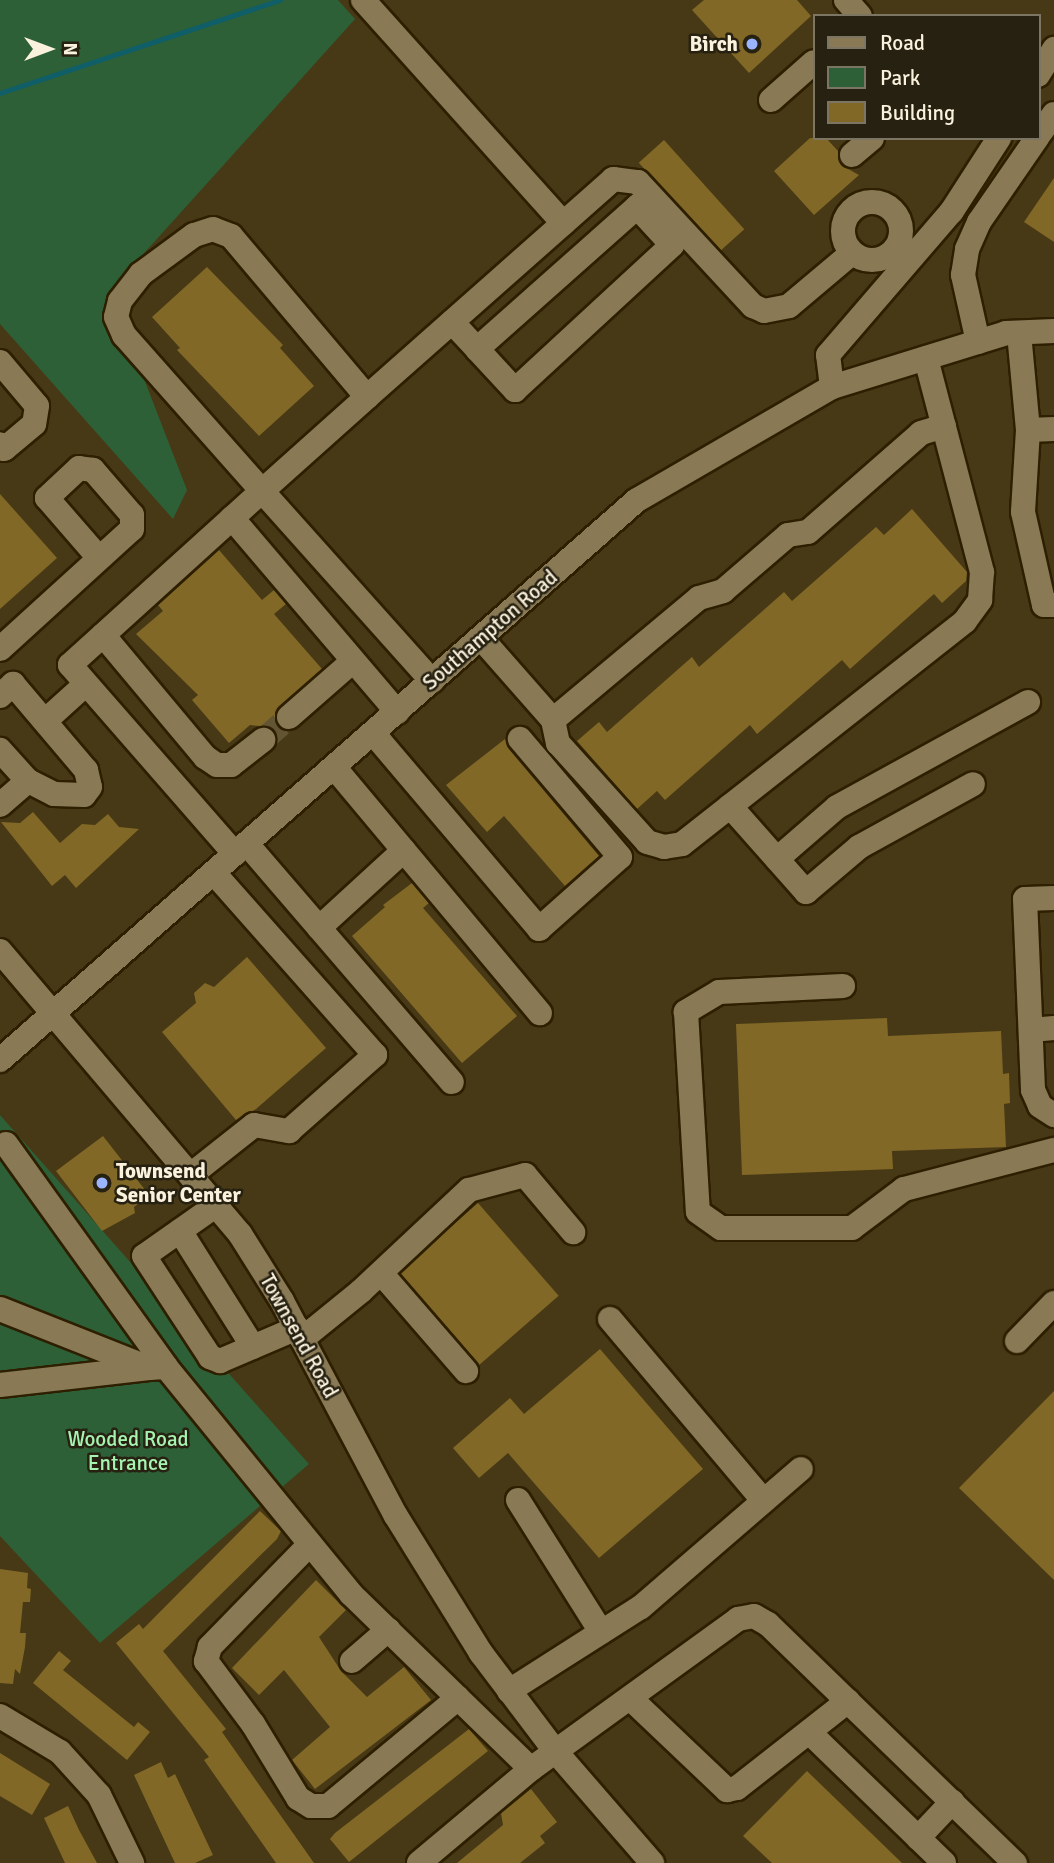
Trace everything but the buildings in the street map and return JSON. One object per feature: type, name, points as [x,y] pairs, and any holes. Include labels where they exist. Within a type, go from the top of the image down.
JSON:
[{"type":"street","points":[[363,0],[563,223]]},
{"type":"street","points":[[846,0],[858,14]]},
{"type":"street","points":[[1040,72],[1054,49]]},
{"type":"street","points":[[771,100],[813,63]]},
{"type":"street","points":[[1040,134],[1054,114]]},
{"type":"street","points":[[852,155],[870,140]]},
{"type":"street","points":[[978,342],[962,275],[967,249],[979,222],[1036,140]]},
{"type":"street","points":[[832,387],[828,355],[901,257],[952,211],[986,144]]},
{"type":"street","points":[[452,322],[515,390],[672,245],[643,201],[638,182],[613,180],[563,223],[367,397],[70,665],[174,785],[319,928],[452,1082]]},
{"type":"street","points":[[643,201],[753,306],[764,311],[789,306],[852,253]]},
{"type":"street","points":[[477,349],[643,201]]},
{"type":"street","points":[[864,203],[892,209],[901,223],[901,257],[879,259],[852,253],[845,242],[846,216],[864,203]]},
{"type":"street","points":[[367,397],[230,236],[213,229],[194,235],[141,274],[120,301],[116,317],[124,335],[432,681]]},
{"type":"street","name":"Southampton Road","points":[[0,1060],[637,500],[832,387],[978,342],[1019,333],[1054,331]]},
{"type":"street","points":[[1019,333],[1028,430],[1023,512],[1044,605],[1054,605]]},
{"type":"street","points":[[481,638],[553,720],[558,743],[647,842],[664,847],[682,844],[965,621],[980,600],[982,572],[926,358]]},
{"type":"street","points":[[0,362],[37,406],[34,424],[4,449],[0,444]]},
{"type":"street","points":[[553,720],[699,598],[723,591],[788,535],[808,532],[920,433],[944,426]]},
{"type":"street","points":[[1028,430],[1054,429]]},
{"type":"street","points":[[232,518],[397,712]]},
{"type":"street","points":[[0,649],[99,558]]},
{"type":"street","points":[[103,635],[205,757],[217,765],[231,765],[263,740]]},
{"type":"street","points":[[289,717],[353,661]]},
{"type":"street","points":[[0,696],[13,684],[86,770],[90,787],[84,795],[54,794],[27,781],[0,750]]},
{"type":"street","points":[[45,721],[86,684]]},
{"type":"street","points":[[777,859],[837,807],[1028,702]]},
{"type":"street","points":[[373,733],[539,929],[620,858],[520,739]]},
{"type":"street","points":[[174,785],[205,757]]},
{"type":"street","points":[[334,767],[540,1013]]},
{"type":"street","points":[[0,805],[27,781]]},
{"type":"street","points":[[730,806],[806,892],[859,847],[973,784]]},
{"type":"street","points":[[319,928],[404,850]]},
{"type":"street","points":[[192,1174],[254,1125],[289,1131],[375,1055],[214,873]]},
{"type":"street","points":[[1054,898],[1025,899],[1042,1029],[1033,1090],[1040,1107],[1054,1115]]},
{"type":"street","name":"Townsend Road","points":[[0,951],[218,1204],[300,1334],[396,1516],[481,1653],[556,1752],[652,1863]]},
{"type":"street","points":[[843,986],[719,992],[686,1012],[698,1212],[721,1228],[852,1228],[904,1188],[1054,1150]]},
{"type":"street","points":[[6,1144],[157,1367],[388,1630],[531,1769]]},
{"type":"street","points":[[218,1204],[144,1256],[210,1357],[220,1361],[253,1347],[300,1334],[381,1273],[469,1190],[525,1175],[573,1232]]},
{"type":"street","points":[[180,1231],[253,1347]]},
{"type":"street","points":[[381,1273],[466,1371]]},
{"type":"street","points":[[1017,1341],[1054,1303]]},
{"type":"street","points":[[0,1309],[157,1367]]},
{"type":"street","points":[[610,1319],[764,1501]]},
{"type":"street","points":[[0,1385],[157,1367]]},
{"type":"street","points":[[509,1691],[641,1606],[802,1469]]},
{"type":"street","points":[[518,1500],[601,1632]]},
{"type":"street","points":[[310,1544],[210,1647],[206,1661],[253,1724],[298,1798],[311,1806],[328,1806],[458,1698]]},
{"type":"street","points":[[419,1863],[531,1769],[738,1619],[754,1616],[768,1624],[1015,1863]]},
{"type":"street","points":[[352,1661],[388,1630]]},
{"type":"street","points":[[629,1698],[727,1790],[737,1788],[848,1701]]},
{"type":"street","points":[[0,1716],[60,1752],[99,1795],[129,1849],[132,1863]]},
{"type":"street","points":[[809,1732],[944,1863]]},
{"type":"street","points":[[918,1838],[952,1802]]},
{"type":"green space","points":[[0,0],[338,0],[355,19],[110,291],[187,490],[173,519],[0,324]]},
{"type":"green space","name":"Wooded Road Entrance","points":[[0,1115],[309,1464],[100,1643],[0,1536]]},
{"type":"waterway","points":[[0,93],[280,0]]},
{"type":"tunnel","points":[[263,740],[289,717]]},
{"type":"place","name":"Birch","points":[[752,44]]},
{"type":"place","name":"Townsend Senior Center","points":[[102,1183]]}]
